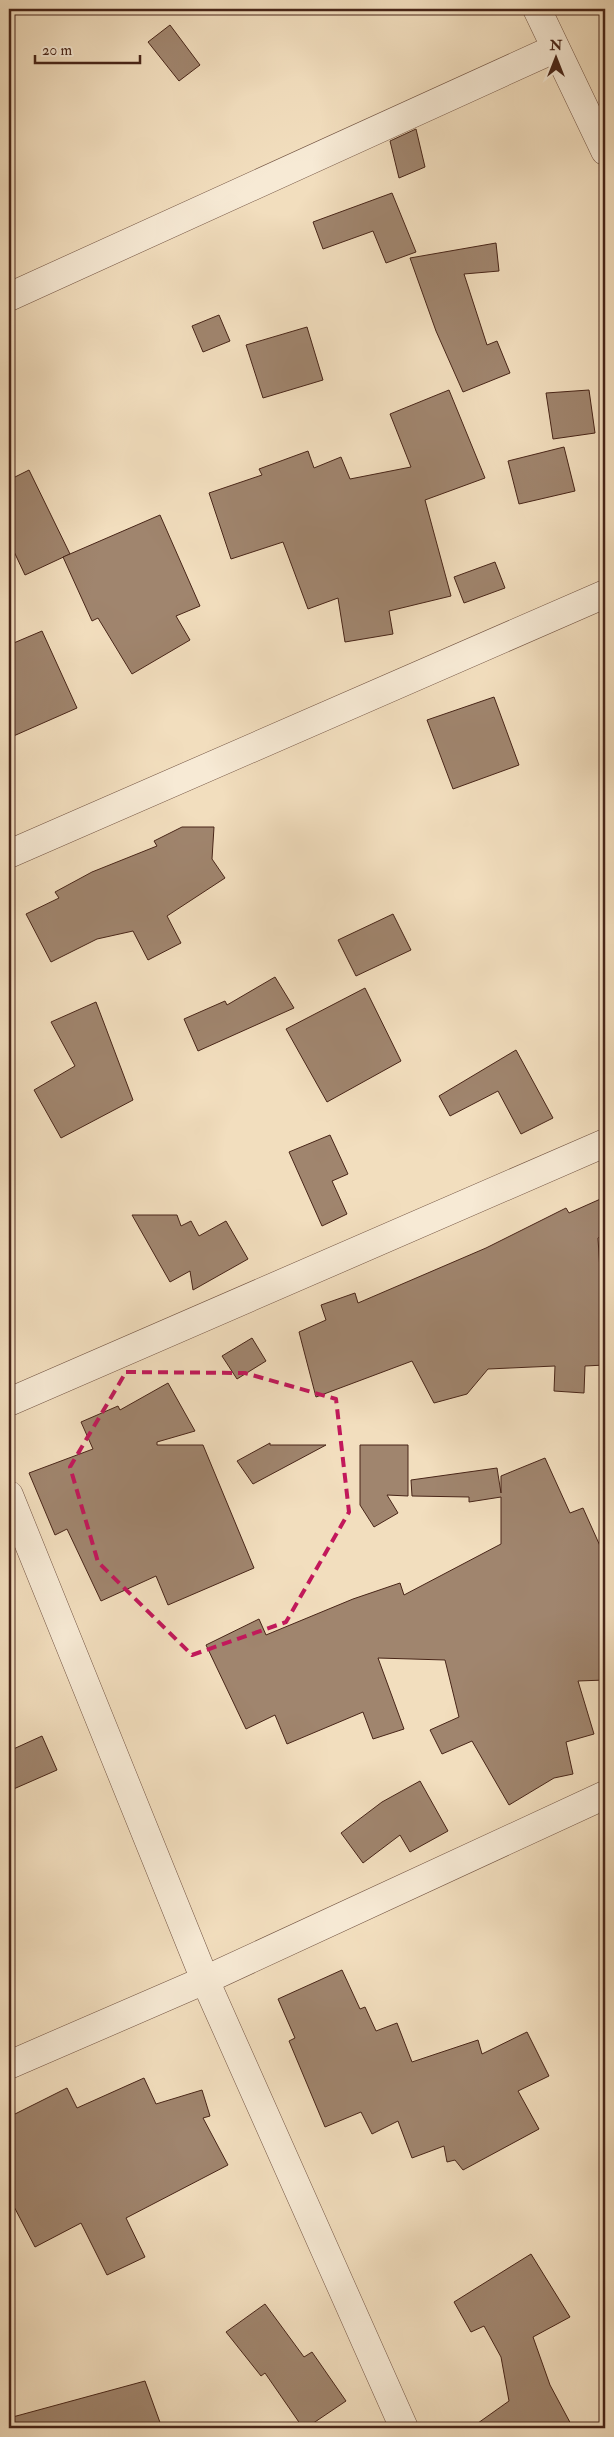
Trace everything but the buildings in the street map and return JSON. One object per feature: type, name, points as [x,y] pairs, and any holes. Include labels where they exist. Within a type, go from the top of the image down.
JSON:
[{"type":"street","points":[[537,9],[554,48],[605,151]]},
{"type":"street","points":[[9,297],[554,48]]},
{"type":"street","points":[[9,854],[605,594]]},
{"type":"street","points":[[9,1402],[605,1143]]},
{"type":"street","points":[[9,1495],[205,1980],[404,2428]]},
{"type":"street","points":[[9,2065],[205,1980],[605,1795]]},
{"type":"highlighted area","points":[[126,1372],[245,1373],[336,1399],[349,1512],[286,1622],[192,1655],[98,1562],[70,1467]]}]
